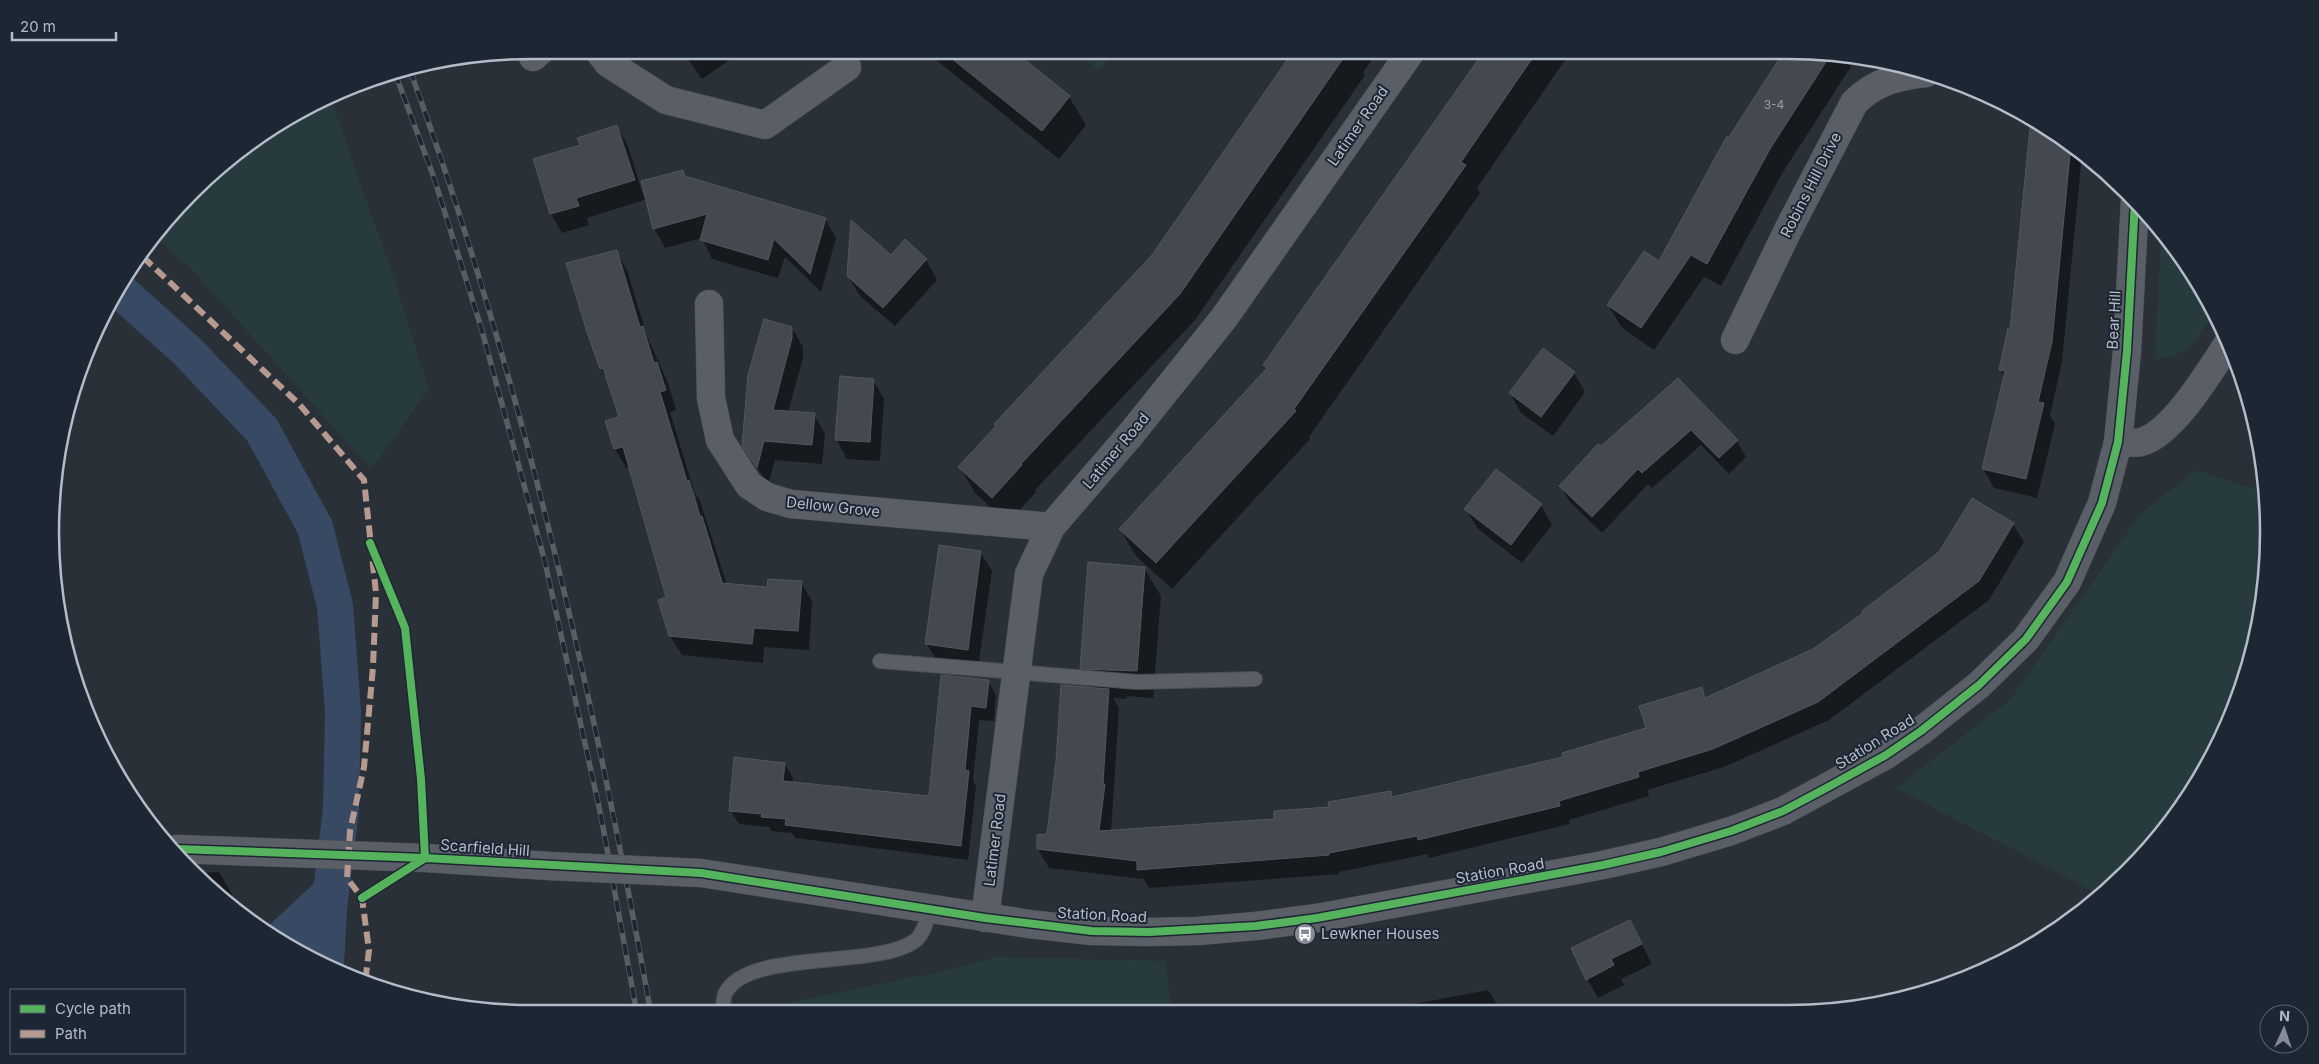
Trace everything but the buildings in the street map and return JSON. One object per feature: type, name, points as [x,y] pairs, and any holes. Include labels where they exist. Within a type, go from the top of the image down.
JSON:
[{"type":"street","points":[[605,59],[608,63],[666,100],[765,125],[847,67]]},
{"type":"street","name":"Latimer Road","points":[[985,918],[1029,574],[1051,527],[1131,434],[1224,318],[1406,59]]},
{"type":"street","name":"Robins Hill Drive","points":[[1735,340],[1781,244],[1854,103],[1863,94],[1885,81],[1909,75]]},
{"type":"street","name":"Bear Hill","points":[[2118,442],[2127,351],[2134,211]]},
{"type":"street","name":"Dellow Grove","points":[[709,304],[711,398],[720,440],[749,485],[767,497],[791,504],[1051,527]]},
{"type":"street","points":[[2118,442],[2141,442],[2166,428],[2192,397],[2224,350]]},
{"type":"street","name":"Station Road","points":[[701,873],[985,918],[1092,930],[1140,932],[1198,931],[1256,926],[1346,912],[1603,865],[1661,852],[1730,831],[1783,810],[1886,755],[1921,731],[1979,685],[2026,639],[2067,582],[2102,503],[2118,442]]},
{"type":"street","name":"Scarfield Hill","points":[[181,849],[367,856],[701,873]]},
{"type":"lane","points":[[880,661],[1017,674],[1137,682],[1255,679]]},
{"type":"lane","points":[[724,1005],[725,994],[742,978],[754,973],[795,963],[888,953],[917,939],[931,909]]},
{"type":"green space","points":[[1085,59],[1109,59],[1099,70]]},
{"type":"green space","points":[[332,104],[392,273],[429,389],[371,469],[195,273],[160,241],[176,220],[197,197],[244,157],[295,122]]},
{"type":"green space","points":[[2161,242],[2197,295],[2210,320],[2187,351],[2155,360]]},
{"type":"green space","points":[[2196,470],[2258,490],[2260,532],[2256,594],[2244,654],[2235,684],[2224,713],[2197,769],[2143,844],[2122,867],[2094,892],[1896,788],[2011,699],[2141,513]]},
{"type":"green space","points":[[996,957],[1165,961],[1171,1005],[776,1005],[939,972]]},
{"type":"water","points":[[333,866],[326,958],[295,942],[269,925]]},
{"type":"waterway","points":[[123,293],[188,352],[262,430],[315,527],[335,606],[343,711],[341,809],[329,909],[326,958]]},
{"type":"railway","points":[[412,75],[450,185],[486,302],[520,419],[551,537],[605,775],[649,1005]]},
{"type":"railway","points":[[397,79],[433,175],[481,327],[545,562],[601,816],[635,1005]]},
{"type":"marked path","points":[[146,260],[299,404],[364,480],[376,593],[373,667],[364,767],[350,831],[347,878],[362,898],[369,950],[366,975]]},
{"type":"cycle path","points":[[181,849],[425,858],[701,873],[985,918],[1092,931],[1149,932],[1256,926],[1317,918],[1603,865],[1661,852],[1731,831],[1783,811],[1886,755],[1921,731],[1979,685],[2026,639],[2067,582],[2102,503],[2118,442],[2127,351],[2134,211]]},
{"type":"cycle path","points":[[362,898],[425,858],[421,779],[405,628],[370,543]]},
{"type":"place","name":"Lewkner Houses","points":[[1305,934]]}]
